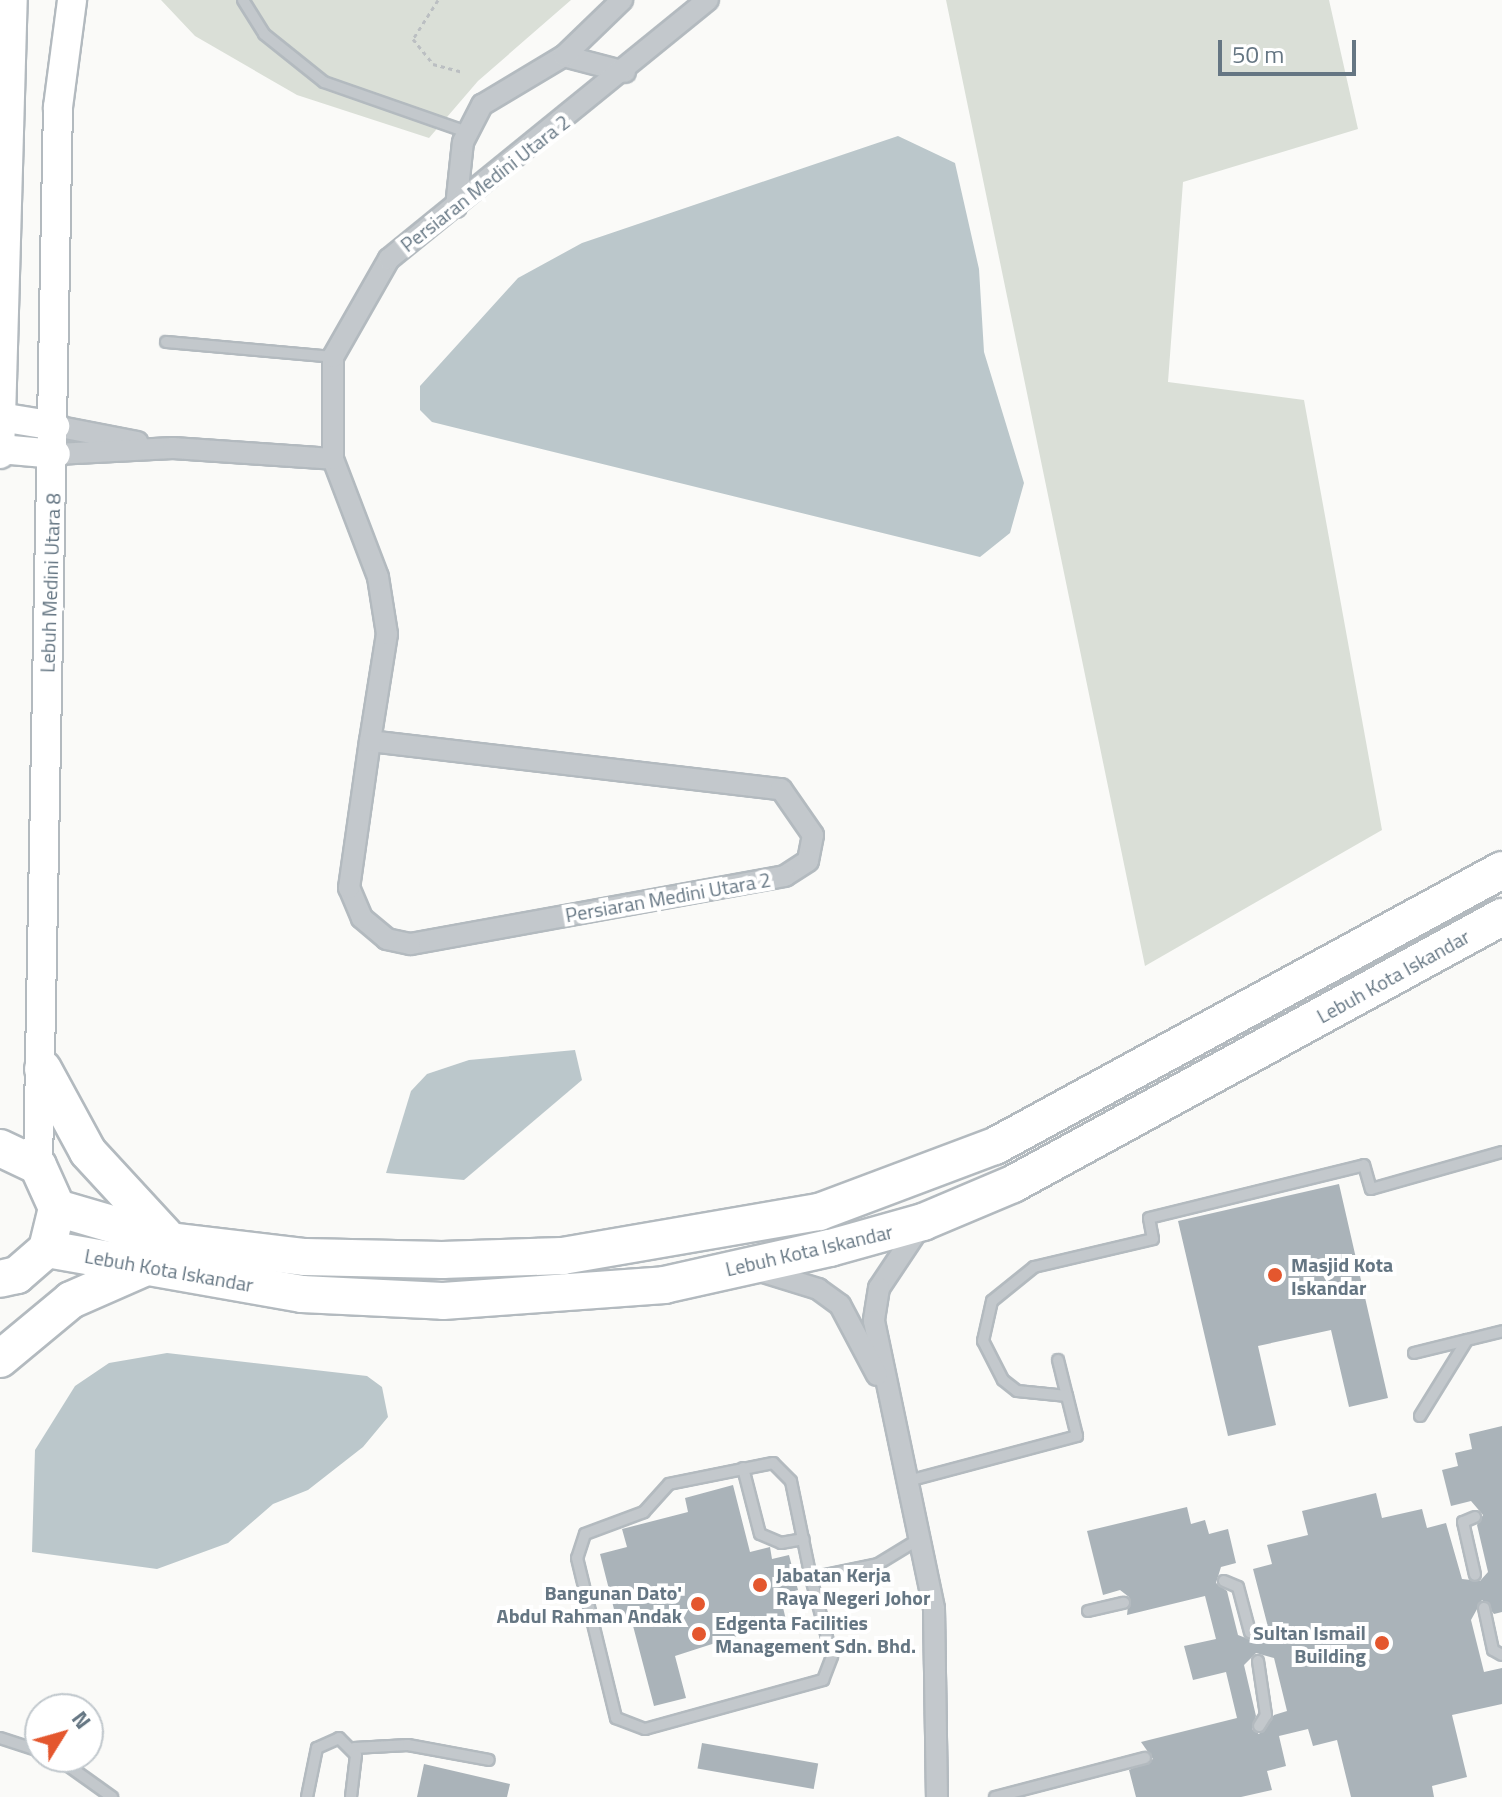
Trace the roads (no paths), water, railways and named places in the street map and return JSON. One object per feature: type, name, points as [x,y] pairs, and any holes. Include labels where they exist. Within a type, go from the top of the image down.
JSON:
[{"type":"highway","name":"Lebuh Kota Iskandar","points":[[47,1249],[305,1257],[563,1256],[819,1212],[995,1146],[1502,870]]},
{"type":"highway","name":"Lebuh Kota Iskandar","points":[[57,1208],[158,1254],[302,1294],[443,1301],[567,1297],[735,1268],[923,1222],[1013,1184],[1502,917]]},
{"type":"highway","points":[[0,1359],[71,1300],[158,1254],[88,1152],[43,1069]]},
{"type":"highway","points":[[0,1148],[38,1166],[57,1208],[47,1249],[6,1284]]},
{"type":"street","points":[[13,0],[0,451],[56,440],[333,459]]},
{"type":"street","name":"Lebuh Medini Utara 8","points":[[38,1166],[43,1069],[56,440],[58,107],[72,0]]},
{"type":"street","points":[[456,207],[467,132],[499,91],[564,56],[622,0]]},
{"type":"street","name":"Persiaran Medini Utara 2","points":[[370,741],[781,789],[813,835],[808,861],[785,876],[410,944],[387,939],[362,918],[349,888],[370,741],[387,634],[378,577],[333,459],[333,357],[389,259],[625,72],[708,0]]},
{"type":"street","points":[[564,56],[625,72]]},
{"type":"street","points":[[1,418],[56,440]]},
{"type":"street","points":[[923,1222],[879,1288],[874,1321],[897,1419],[939,1652],[937,1797]]},
{"type":"street","points":[[735,1268],[780,1274],[840,1305],[897,1419]]},
{"type":"lane","points":[[243,0],[264,34],[324,82],[467,132]]},
{"type":"lane","points":[[166,342],[333,357]]},
{"type":"lane","points":[[1067,1396],[1017,1391],[991,1362],[983,1341],[992,1301],[1034,1267],[1153,1239],[1149,1218],[1364,1165],[1371,1189],[1502,1152]]},
{"type":"lane","points":[[1414,1353],[1502,1331]]},
{"type":"lane","points":[[1420,1416],[1467,1340]]},
{"type":"lane","points":[[908,1481],[1077,1436],[1058,1360]]},
{"type":"lane","points":[[773,1463],[788,1473],[832,1656],[823,1680],[645,1729],[616,1718],[577,1558],[579,1541],[644,1512],[669,1484],[743,1468],[773,1463]]},
{"type":"lane","points":[[743,1468],[760,1534],[781,1543],[804,1539]]},
{"type":"lane","points":[[1475,1517],[1463,1522],[1475,1575]]},
{"type":"lane","points":[[811,1578],[878,1564],[920,1538]]},
{"type":"lane","points":[[1224,1581],[1238,1587],[1250,1632]]},
{"type":"lane","points":[[1088,1611],[1124,1603]]},
{"type":"lane","points":[[1484,1608],[1493,1650],[1502,1655]]},
{"type":"lane","points":[[1258,1661],[1266,1715],[1259,1726]]},
{"type":"lane","points":[[0,1738],[24,1746]]},
{"type":"lane","points":[[307,1797],[321,1744],[339,1738],[354,1748],[408,1745],[489,1760]]},
{"type":"lane","points":[[351,1797],[354,1748]]},
{"type":"lane","points":[[995,1797],[1145,1758]]},
{"type":"lane","points":[[78,1773],[112,1797]]},
{"type":"place","name":"Masjid Kota Iskandar","points":[[1275,1275]]},
{"type":"place","name":"Jabatan Kerja Raya Negeri Johor","points":[[760,1585]]},
{"type":"place","name":"Bangunan Dato' Abdul Rahman Andak","points":[[698,1604]]},
{"type":"place","name":"Edgenta Facilities Management Sdn. Bhd.","points":[[699,1634]]},
{"type":"place","name":"Sultan Ismail Building","points":[[1382,1643]]}]
